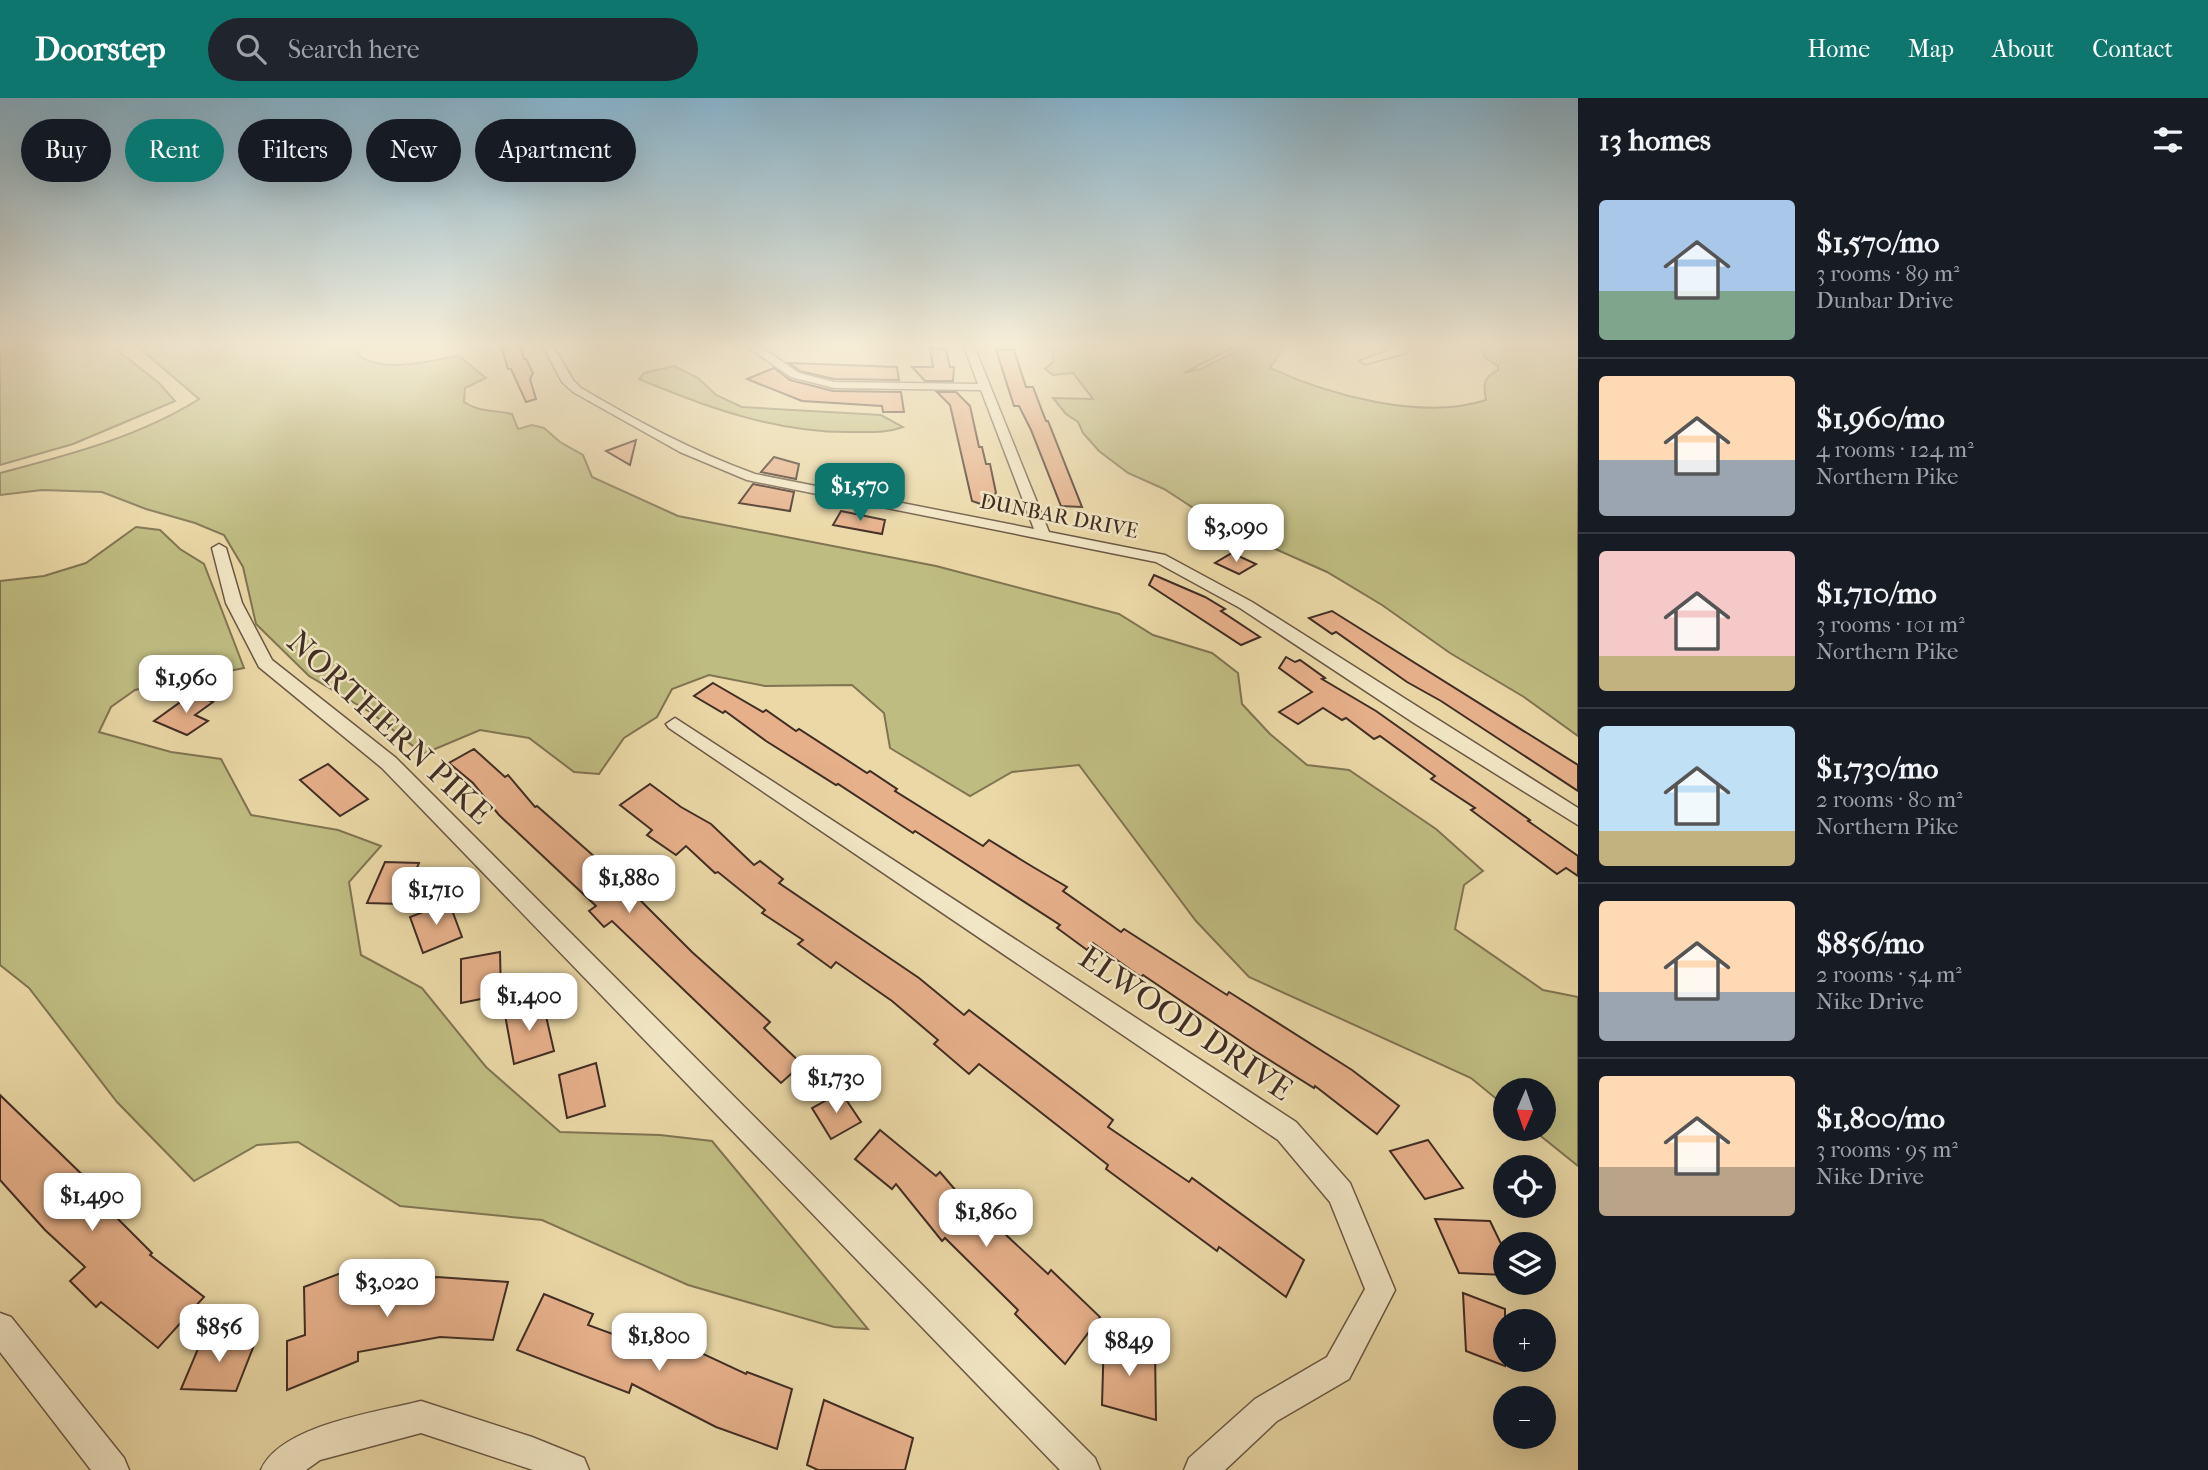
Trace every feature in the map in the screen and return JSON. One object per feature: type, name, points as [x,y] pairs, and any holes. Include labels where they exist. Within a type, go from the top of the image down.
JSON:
[{"type":"street","name":"DUNBAR DRIVE","points":[[611,410],[706,461],[752,477],[1160,558],[1246,605],[1578,818]]},
{"type":"street","points":[[994,410],[1043,534]]},
{"type":"street","name":"NORTHERN PIKE","points":[[219,548],[234,603],[265,663],[389,763],[1083,1470]]},
{"type":"street","name":"ELWOOD DRIVE","points":[[675,724],[1287,1131],[1340,1193],[1380,1290],[1338,1368],[1266,1410],[1201,1470]]},
{"type":"street","points":[[0,1328],[113,1470]]},
{"type":"street","points":[[278,1470],[312,1446],[421,1417],[532,1452],[572,1470]]},
{"type":"shaded area","points":[[0,410],[154,410],[73,444],[0,465]]},
{"type":"shaded area","points":[[179,410],[487,410],[512,414],[518,429],[532,425],[544,428],[560,442],[583,455],[592,477],[678,516],[936,566],[1119,614],[1153,635],[1212,653],[1238,673],[1242,704],[1270,734],[1307,765],[1349,770],[1436,829],[1483,871],[1464,885],[1455,929],[1543,990],[1578,997],[1578,1166],[1547,1141],[1556,1141],[1556,1078],[1493,1078],[1493,1096],[1471,1078],[1249,977],[1196,921],[1079,765],[1012,772],[970,796],[890,748],[884,713],[852,685],[765,686],[709,675],[672,689],[657,717],[624,738],[599,774],[574,772],[529,738],[480,730],[423,754],[373,714],[309,676],[256,624],[243,567],[224,535],[102,492],[42,490],[0,495],[0,473],[77,452],[152,424]]},
{"type":"shaded area","points":[[721,410],[795,410],[881,415],[903,427],[879,432],[827,431],[799,429]]},
{"type":"shaded area","points":[[1063,410],[1578,410],[1578,736],[1524,697],[1450,653],[1382,605],[1327,572],[1215,522],[1164,489],[1128,473],[1099,451],[1083,433],[1078,422]]},
{"type":"shaded area","points":[[136,527],[160,530],[180,549],[204,564],[244,668],[135,690],[111,707],[99,732],[171,752],[221,759],[251,815],[338,830],[381,846],[349,882],[361,955],[422,988],[486,1067],[560,1132],[660,1135],[712,1141],[868,1329],[834,1327],[688,1285],[542,1220],[400,1206],[298,1142],[257,1145],[194,1181],[117,1102],[29,988],[0,965],[0,581],[44,576],[86,563]]},
{"type":"building","points":[[883,410],[904,412],[883,412]]},
{"type":"building","points":[[951,410],[971,410],[979,447],[982,447],[986,464],[990,464],[996,493],[984,505],[972,501]]},
{"type":"building","points":[[1021,410],[1042,410],[1082,507],[1061,506]]},
{"type":"building","points":[[636,440],[630,465],[606,451]]},
{"type":"building","points":[[774,457],[799,464],[796,479],[761,472]]},
{"type":"building","points":[[753,484],[794,492],[790,511],[739,503]]},
{"type":"building","points":[[841,511],[885,520],[882,534],[833,525]]},
{"type":"building","points":[[1232,553],[1256,564],[1239,574],[1215,563]]},
{"type":"building","points":[[1154,575],[1205,597],[1260,637],[1241,645],[1149,585]]},
{"type":"building","points":[[1332,611],[1578,765],[1578,791],[1441,701],[1407,682],[1336,632],[1332,634],[1309,618]]},
{"type":"building","points":[[1286,657],[1295,662],[1300,660],[1325,678],[1322,679],[1376,711],[1578,856],[1578,876],[1566,868],[1557,874],[1471,810],[1475,808],[1431,779],[1435,776],[1380,736],[1374,739],[1346,718],[1342,720],[1323,708],[1298,724],[1279,712],[1312,692],[1279,668]]},
{"type":"building","points":[[713,683],[763,712],[766,710],[796,731],[799,729],[867,773],[870,771],[897,789],[895,791],[983,846],[989,840],[1067,887],[1063,891],[1121,932],[1124,929],[1227,995],[1229,992],[1352,1070],[1399,1106],[1377,1134],[1315,1086],[1314,1088],[1252,1049],[1143,975],[1141,977],[1093,943],[1087,950],[1057,928],[1060,925],[915,831],[913,833],[766,741],[725,711],[723,713],[694,696]]},
{"type":"building","points":[[193,693],[213,702],[195,715],[208,721],[187,735],[154,721]]},
{"type":"building","points":[[474,749],[505,777],[508,775],[535,807],[613,873],[692,952],[770,1022],[764,1028],[802,1064],[781,1083],[612,921],[604,927],[589,911],[596,906],[499,815],[473,783],[449,763]]},
{"type":"building","points":[[328,764],[368,799],[340,816],[300,780]]},
{"type":"building","points":[[650,784],[681,807],[711,824],[754,865],[760,861],[783,879],[779,883],[919,978],[964,1015],[969,1010],[1113,1120],[1108,1127],[1189,1182],[1192,1178],[1304,1260],[1286,1297],[1219,1247],[1217,1251],[1106,1169],[1108,1165],[979,1064],[969,1074],[934,1044],[938,1040],[892,1001],[836,962],[831,968],[798,944],[803,940],[762,913],[765,910],[718,872],[715,873],[686,846],[676,855],[647,835],[652,830],[620,805]]},
{"type":"building","points":[[385,862],[419,863],[402,904],[367,903]]},
{"type":"building","points":[[449,902],[462,937],[423,953],[410,917]]},
{"type":"building","points":[[500,952],[501,995],[461,1003],[461,959]]},
{"type":"building","points":[[543,1003],[554,1051],[514,1064],[505,1015]]},
{"type":"building","points":[[596,1063],[605,1106],[567,1118],[559,1075]]},
{"type":"building","points":[[841,1092],[861,1122],[831,1139],[812,1108]]},
{"type":"building","points":[[0,1095],[94,1186],[101,1179],[131,1205],[117,1218],[152,1253],[150,1255],[204,1297],[158,1348],[101,1302],[96,1307],[70,1281],[85,1267],[45,1230],[0,1180]]},
{"type":"building","points":[[880,1130],[936,1176],[940,1172],[986,1226],[991,1221],[1048,1274],[1051,1270],[1100,1317],[1065,1364],[1015,1314],[1018,1310],[945,1238],[942,1241],[896,1184],[892,1189],[855,1159]]},
{"type":"building","points":[[1428,1140],[1463,1188],[1425,1199],[1390,1151]]},
{"type":"building","points":[[1435,1219],[1490,1221],[1495,1232],[1493,1232],[1493,1274],[1459,1273]]},
{"type":"building","points":[[352,1269],[354,1292],[437,1277],[508,1282],[493,1340],[440,1337],[358,1352],[358,1361],[287,1390],[287,1341],[305,1335],[304,1287]]},
{"type":"building","points":[[1463,1293],[1505,1309],[1493,1309],[1493,1361],[1466,1351]]},
{"type":"building","points":[[544,1294],[593,1314],[588,1325],[675,1357],[680,1343],[746,1374],[747,1372],[792,1389],[777,1449],[716,1427],[632,1384],[629,1393],[517,1350]]},
{"type":"building","points":[[1104,1335],[1155,1349],[1156,1420],[1102,1405]]},
{"type":"building","points":[[203,1337],[256,1340],[236,1391],[181,1389]]},
{"type":"building","points":[[824,1400],[913,1438],[905,1470],[818,1470],[807,1465]]}]
